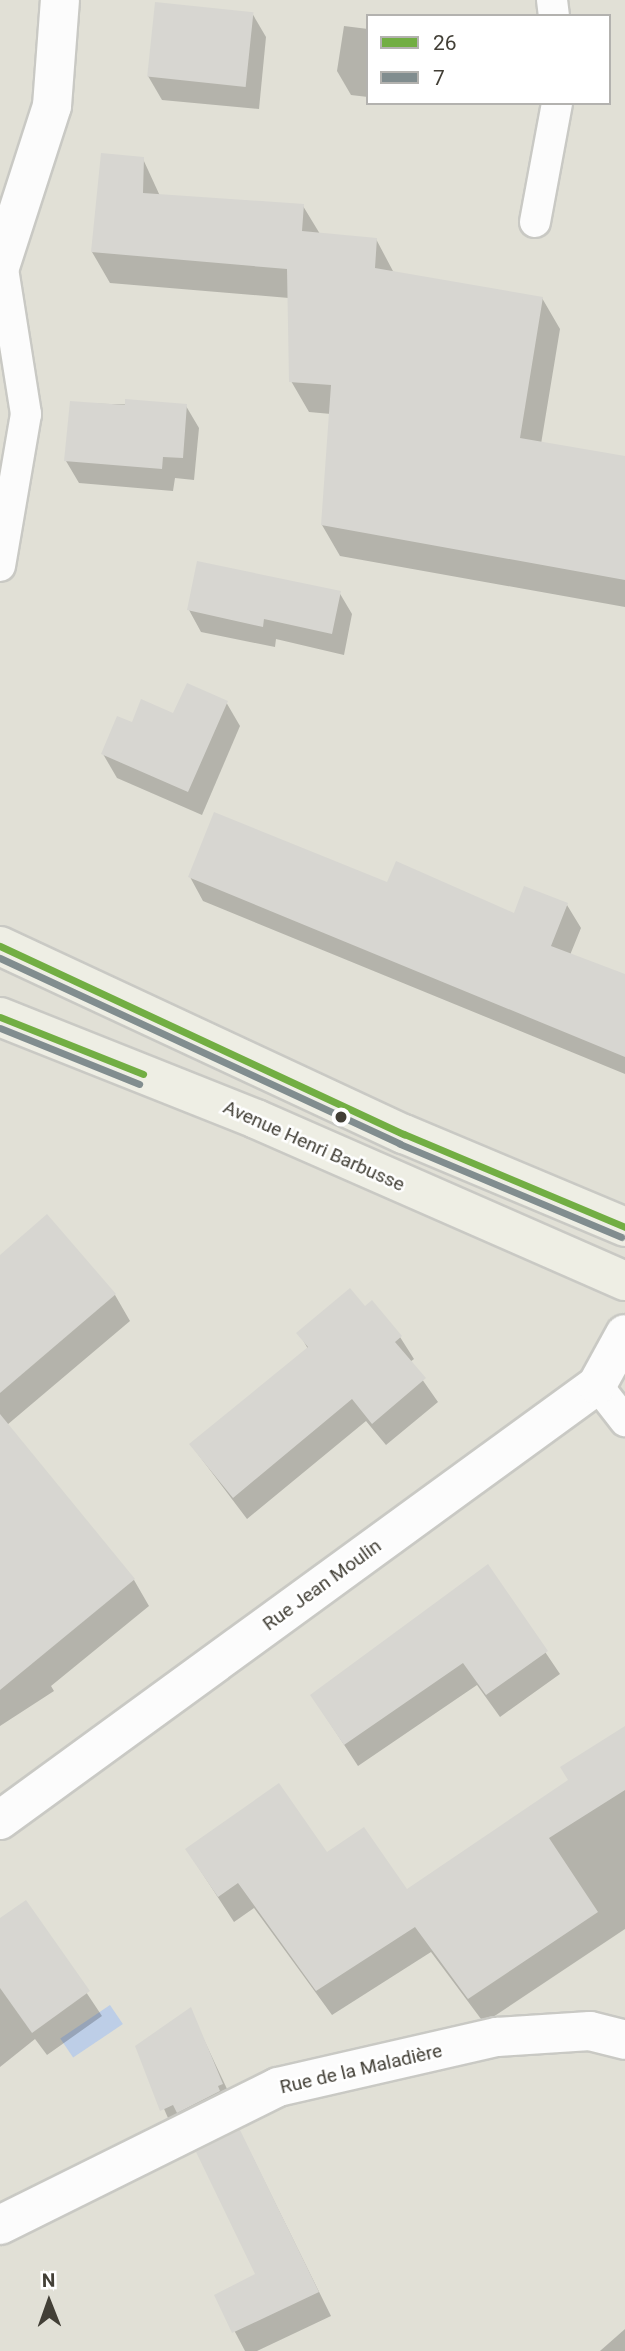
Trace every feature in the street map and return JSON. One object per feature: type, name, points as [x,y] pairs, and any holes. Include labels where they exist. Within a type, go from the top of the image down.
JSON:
[{"type":"main road","points":[[0,946],[404,1134],[625,1227]]},
{"type":"main road","name":"Avenue Henri Barbusse","points":[[0,1017],[256,1119],[625,1281]]},
{"type":"street","points":[[1,265],[51,106],[60,0]]},
{"type":"street","name":"Rue Jean Moulin","points":[[0,1820],[597,1385],[625,1334]]},
{"type":"street","name":"Rue de la Maladière","points":[[0,2225],[278,2087],[497,2037],[590,2031],[625,2040]]},
{"type":"lane","points":[[535,222],[557,105]]},
{"type":"lane","points":[[0,566],[6,504],[26,414],[1,265]]},
{"type":"lane","points":[[597,1385],[625,1421]]},
{"type":"shaded area","points":[[0,0],[625,0],[625,2351],[0,2351]]},
{"type":"water","points":[[110,2005],[123,2024],[73,2058],[60,2039]]},
{"type":"building","points":[[155,2],[253,12],[246,87],[147,77]]},
{"type":"building","points":[[101,153],[144,157],[143,193],[304,204],[302,231],[377,238],[375,268],[543,297],[520,438],[625,456],[625,580],[321,525],[331,385],[289,382],[287,269],[91,252]]},
{"type":"building","points":[[125,399],[187,404],[183,458],[163,457],[162,469],[64,461],[70,401],[125,405]]},
{"type":"building","points":[[197,561],[341,591],[332,634],[264,619],[263,627],[187,610]]},
{"type":"building","points":[[187,683],[228,701],[188,792],[101,754],[117,716],[132,722],[141,699],[173,713]]},
{"type":"building","points":[[214,812],[387,882],[396,861],[514,913],[524,886],[568,903],[551,946],[625,974],[625,1057],[188,877]]},
{"type":"building","points":[[47,1214],[116,1294],[0,1393],[0,1255]]},
{"type":"building","points":[[350,1288],[365,1306],[372,1300],[402,1336],[395,1342],[426,1378],[372,1424],[352,1399],[233,1498],[189,1444],[308,1347],[296,1333]]},
{"type":"building","points":[[0,1414],[135,1579],[0,1690]]},
{"type":"building","points":[[488,1564],[548,1651],[486,1695],[463,1663],[344,1745],[310,1695]]},
{"type":"building","points":[[625,1726],[625,1790],[549,1838],[598,1912],[468,1999],[415,1927],[316,1991],[238,1883],[218,1897],[185,1849],[279,1783],[327,1852],[364,1827],[407,1889],[568,1780],[560,1767]]},
{"type":"building","points":[[26,1900],[90,1991],[32,2033],[0,1988],[0,1918]]},
{"type":"building","points":[[191,2007],[223,2084],[218,2086],[220,2091],[177,2113],[173,2105],[160,2111],[135,2046]]},
{"type":"building","points":[[240,2130],[319,2292],[232,2333],[214,2295],[255,2274],[196,2152]]},
{"type":"transit line","name":"26","points":[[0,946],[404,1134],[625,1227]]},
{"type":"transit line","name":"7","points":[[0,958],[400,1144],[621,1237]]},
{"type":"transit line","name":"26","points":[[0,1017],[143,1074]]},
{"type":"transit line","name":"7","points":[[0,1028],[139,1084]]}]
